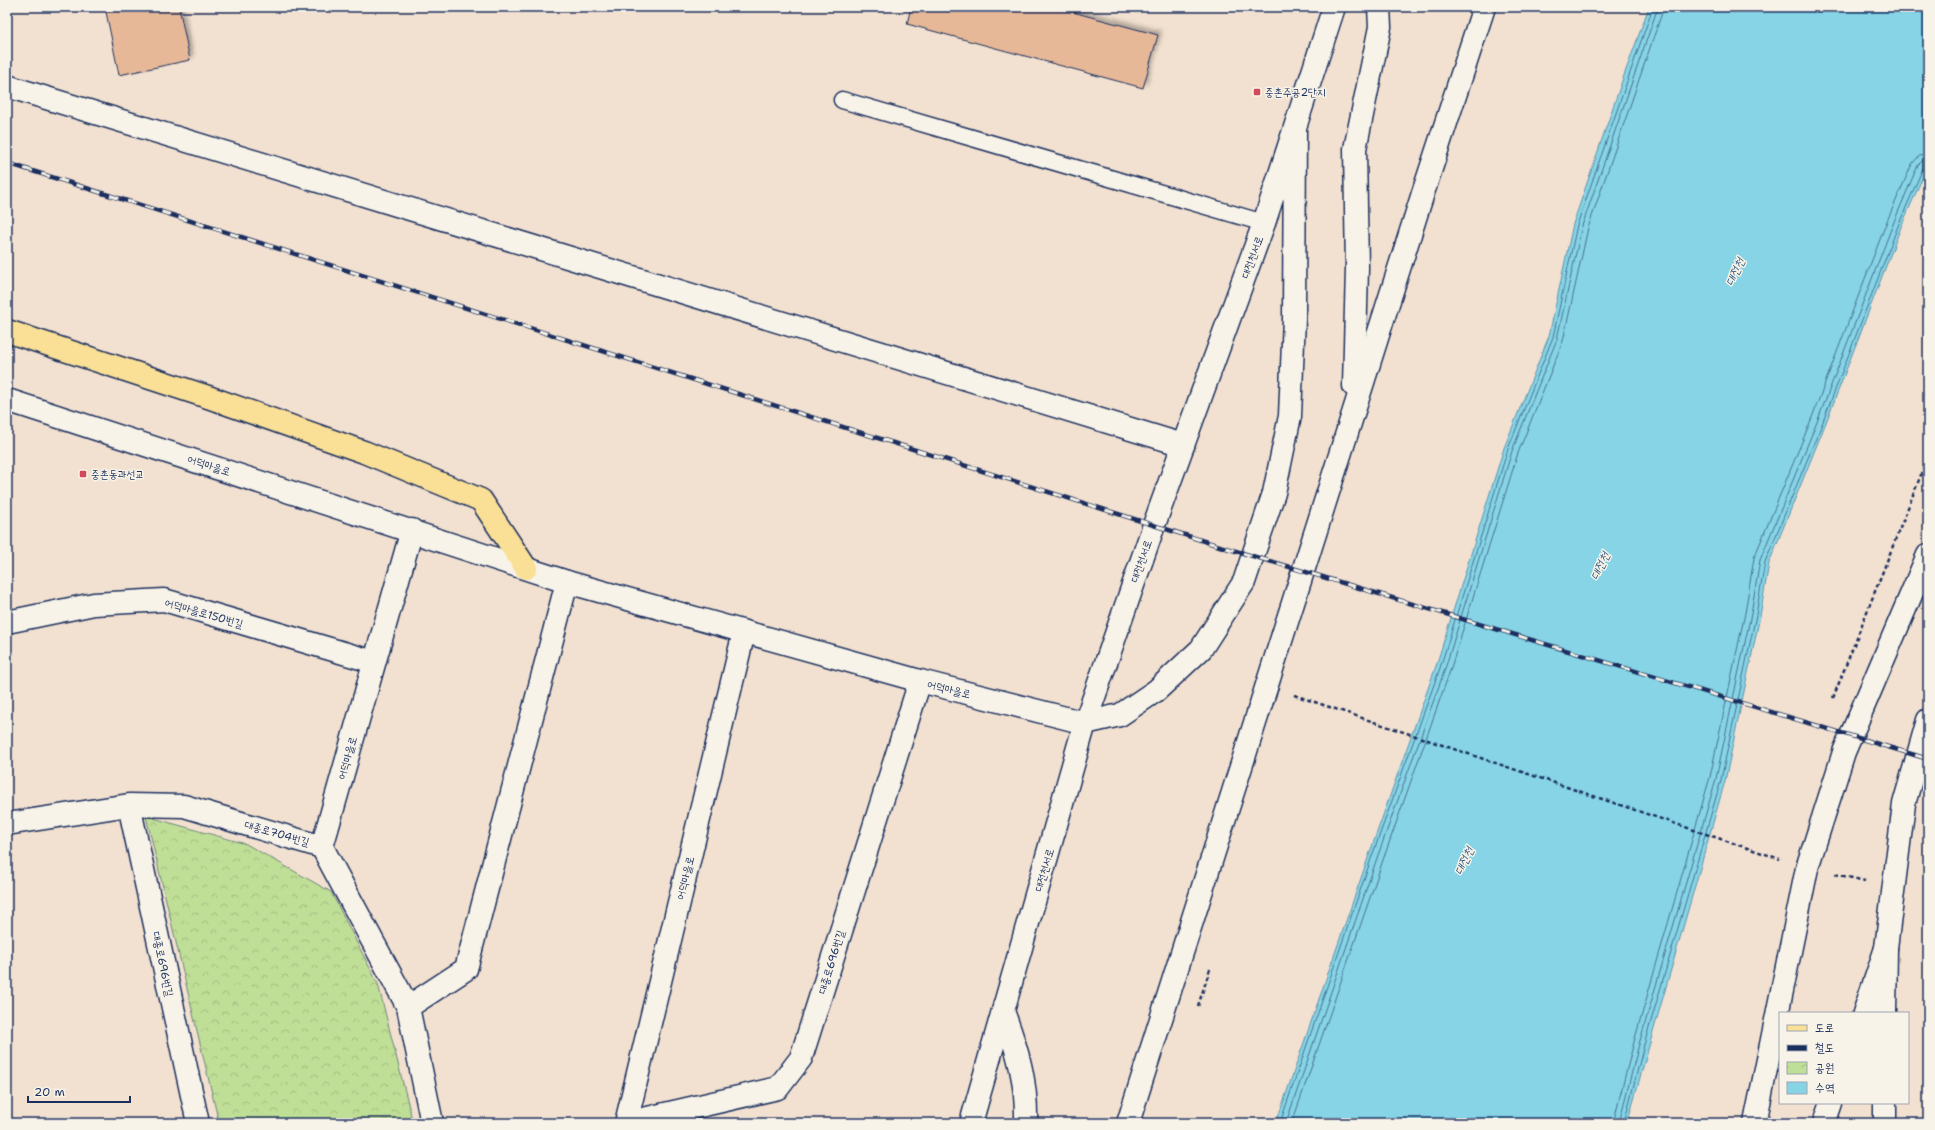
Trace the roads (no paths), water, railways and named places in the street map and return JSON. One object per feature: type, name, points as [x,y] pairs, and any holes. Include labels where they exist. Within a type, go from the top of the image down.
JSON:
[{"type":"main road","points":[[7,331],[208,397],[364,452],[482,500],[526,568]]},
{"type":"street","name":"대전천서로","points":[[972,1123],[1085,723],[1183,445],[1264,222],[1334,7]]},
{"type":"street","points":[[1354,411],[1357,268],[1355,150],[1380,27],[1379,7]]},
{"type":"street","points":[[1128,1123],[1484,7]]},
{"type":"street","points":[[7,86],[1183,445]]},
{"type":"street","points":[[1085,723],[1120,715],[1157,690],[1201,649],[1244,582],[1274,493],[1290,416],[1294,318],[1295,128]]},
{"type":"street","name":"어덕마을로","points":[[7,400],[412,530],[567,582],[920,681],[1085,723]]},
{"type":"street","name":"어덕마을로","points":[[322,847],[412,530]]},
{"type":"street","points":[[1755,1123],[1807,868],[1844,752],[1928,555]]},
{"type":"street","points":[[408,1007],[466,969],[567,582]]},
{"type":"street","name":"어덕마을로150번길","points":[[7,622],[94,604],[164,600],[374,662]]},
{"type":"street","name":"어덕마을로","points":[[626,1123],[744,632]]},
{"type":"street","name":"대종로696번길","points":[[626,1123],[778,1088],[801,1058],[920,681]]},
{"type":"street","points":[[1885,1012],[1886,948],[1904,804],[1928,720]]},
{"type":"street","name":"대종로704번길","points":[[7,824],[129,805],[184,806],[322,847],[408,1007],[432,1123]]},
{"type":"street","name":"대종로696번길","points":[[129,805],[198,1123]]},
{"type":"street","points":[[1864,1012],[1886,948]]},
{"type":"street","points":[[1004,1014],[1017,1048],[1026,1096],[1026,1123]]},
{"type":"street","points":[[1824,1123],[1831,1104]]},
{"type":"street","points":[[1885,1104],[1885,1123]]},
{"type":"lane","points":[[842,100],[1264,222]]},
{"type":"water","name":"대전천","points":[[1649,7],[1928,7],[1928,165],[1901,227],[1825,425],[1769,563],[1760,616],[1725,781],[1627,1123],[1276,1123],[1436,666],[1504,448],[1549,336],[1573,224]]},
{"type":"railway","points":[[7,163],[1226,548],[1928,759]]},
{"type":"place","name":"중촌주공2단지","points":[[1257,92]]},
{"type":"place","name":"중촌동과선교","points":[[83,474]]}]
